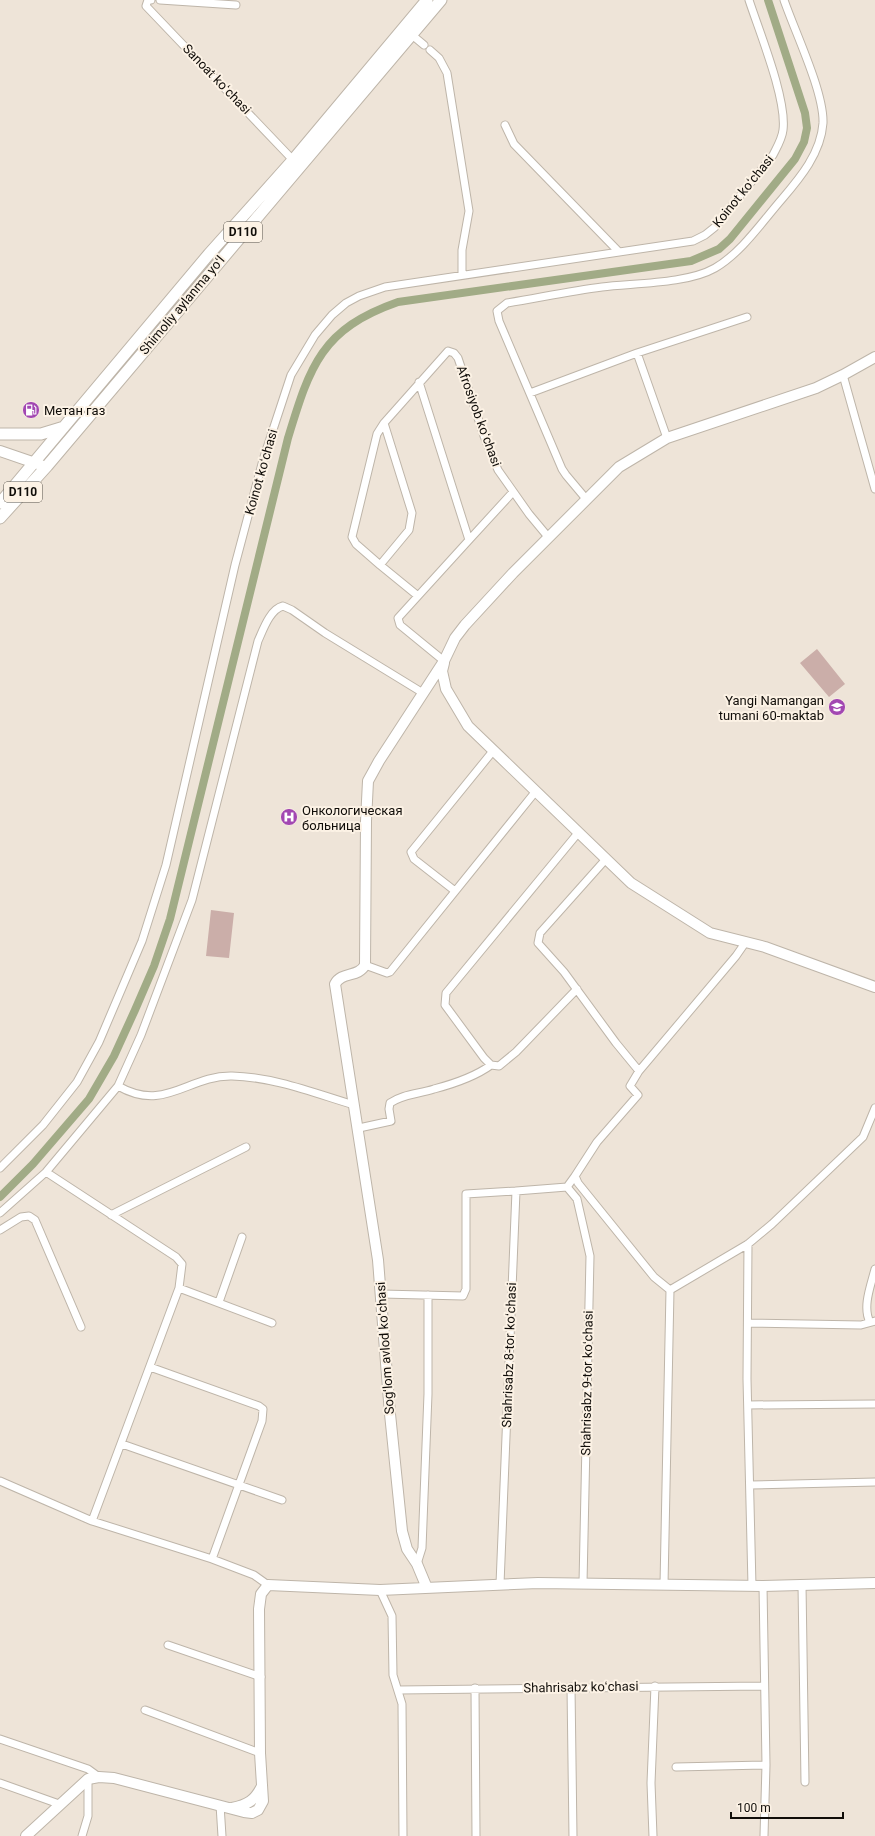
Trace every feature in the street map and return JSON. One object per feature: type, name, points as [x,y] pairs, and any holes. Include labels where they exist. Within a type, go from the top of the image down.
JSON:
[{"type":"main road","name":"Shimoliy aylanma yoʻl","points":[[0,503],[209,254],[293,160],[427,0]]},
{"type":"main road","name":"Shimoliy aylanma yoʻl","points":[[0,518],[47,466],[441,0]]},
{"type":"main road","points":[[209,254],[219,262]]},
{"type":"main road","points":[[0,434],[41,434],[64,427]]},
{"type":"street","name":"Sanoat koʻchasi","points":[[151,0],[148,0],[146,6],[293,160]]},
{"type":"street","points":[[160,0],[236,5]]},
{"type":"street","name":"Koinot koʻchasi","points":[[0,1168],[60,1106],[77,1082],[99,1042],[139,948],[166,865],[235,565],[263,460],[284,393],[294,368],[315,335],[332,315],[360,296],[384,287],[693,241],[705,235],[728,213],[769,160],[780,142],[783,130],[782,104],[749,0]]},
{"type":"street","points":[[587,500],[566,475],[499,321],[497,311],[502,305],[600,288],[683,278],[702,274],[715,268],[737,250],[802,174],[816,149],[823,122],[816,88],[784,0]]},
{"type":"street","points":[[412,35],[439,58],[447,73],[469,211],[462,250],[462,275]]},
{"type":"street","points":[[505,125],[514,144],[618,251]]},
{"type":"street","points":[[530,393],[637,353],[747,317]]},
{"type":"street","name":"Afrosiyob koʻchasi","points":[[418,596],[356,544],[352,537],[377,434],[384,422],[446,352],[450,351],[454,353],[498,470],[549,538]]},
{"type":"street","points":[[637,353],[667,438]]},
{"type":"street","points":[[536,791],[390,972],[387,973],[365,965],[366,821],[368,781],[379,761],[444,661],[455,638],[479,609],[619,467],[667,438],[816,388],[875,357]]},
{"type":"street","points":[[843,375],[875,489]]},
{"type":"street","points":[[419,382],[469,540]]},
{"type":"street","points":[[380,565],[409,530],[412,513],[384,422]]},
{"type":"street","points":[[0,451],[47,466]]},
{"type":"street","points":[[444,661],[404,629],[398,622],[400,616],[513,492]]},
{"type":"street","points":[[0,1213],[46,1172],[118,1086],[141,1035],[192,900],[256,648],[265,626],[276,609],[283,606],[292,610],[325,633],[423,693]]},
{"type":"street","points":[[444,661],[442,672],[446,689],[468,726],[630,883],[710,933],[765,947],[875,987]]},
{"type":"street","points":[[455,891],[414,859],[411,852],[493,751]]},
{"type":"street","points":[[577,990],[505,1062],[499,1066],[491,1065],[484,1058],[449,1013],[445,1005],[446,993],[578,833]]},
{"type":"street","points":[[606,859],[550,921],[538,938],[540,947],[577,990],[616,1043],[639,1071]]},
{"type":"street","points":[[382,1294],[428,1294],[460,1297],[465,1293],[466,1194],[567,1187],[597,1142],[638,1095],[630,1086],[639,1071],[732,961],[745,943]]},
{"type":"street","name":"Sogʻlom avlod koʻchasi","points":[[365,965],[357,973],[342,976],[335,984],[359,1128],[382,1294],[390,1414],[402,1531],[407,1549],[417,1564],[428,1588]]},
{"type":"street","points":[[359,1128],[391,1121],[390,1104],[397,1098],[435,1089],[483,1070],[491,1065]]},
{"type":"street","points":[[118,1086],[132,1094],[154,1096],[176,1092],[225,1076],[234,1076],[271,1080],[354,1105]]},
{"type":"street","points":[[670,1290],[748,1244],[772,1224],[863,1137],[875,1108]]},
{"type":"street","points":[[111,1215],[246,1147]]},
{"type":"street","points":[[46,1172],[180,1260],[182,1270],[179,1288],[92,1521]]},
{"type":"street","points":[[575,1176],[578,1183],[654,1278],[670,1290]]},
{"type":"street","name":"Shahrisabz 9-tor koʻchasi","points":[[567,1187],[577,1198],[590,1256],[584,1583]]},
{"type":"street","name":"Shahrisabz 8-tor koʻchasi","points":[[500,1584],[516,1191]]},
{"type":"street","points":[[0,1230],[21,1217],[29,1216],[35,1220],[81,1328]]},
{"type":"street","points":[[219,1302],[242,1237]]},
{"type":"street","points":[[748,1244],[748,1405],[752,1586]]},
{"type":"street","points":[[748,1323],[861,1325],[872,1321],[867,1316],[867,1306],[875,1269]]},
{"type":"street","points":[[179,1288],[272,1323]]},
{"type":"street","points":[[664,1585],[670,1290]]},
{"type":"street","points":[[417,1564],[422,1548],[428,1394],[428,1294]]},
{"type":"street","points":[[150,1367],[259,1406],[263,1409],[264,1415],[212,1559]]},
{"type":"street","points":[[748,1405],[875,1404]]},
{"type":"street","points":[[122,1444],[282,1500]]},
{"type":"street","points":[[0,1481],[92,1521],[212,1559],[254,1575],[268,1585],[380,1590],[500,1584],[584,1583],[763,1586],[875,1583]]},
{"type":"street","points":[[750,1485],[875,1482]]},
{"type":"street","points":[[26,1836],[59,1804],[88,1779],[99,1777],[114,1778],[225,1807],[250,1803],[256,1798],[262,1786],[260,1752],[259,1609],[261,1594],[268,1585]]},
{"type":"street","points":[[802,1585],[805,1782]]},
{"type":"street","points":[[763,1586],[766,1765],[764,1836]]},
{"type":"street","points":[[380,1590],[392,1616],[393,1675],[402,1704],[403,1836]]},
{"type":"street","points":[[168,1645],[260,1677]]},
{"type":"street","points":[[653,1836],[651,1783],[655,1686]]},
{"type":"street","name":"Shahrisabz koʻchasi","points":[[398,1690],[764,1686]]},
{"type":"street","points":[[571,1687],[573,1836]]},
{"type":"street","points":[[475,1688],[476,1836]]},
{"type":"street","points":[[145,1710],[260,1752]]},
{"type":"street","points":[[0,1739],[88,1769],[99,1777]]},
{"type":"street","points":[[676,1767],[766,1765]]},
{"type":"street","points":[[82,1836],[88,1816],[88,1779]]},
{"type":"street","points":[[0,1783],[59,1804]]},
{"type":"street","points":[[222,1836],[225,1807]]},
{"type":"shaded area","points":[[817,649],[845,684],[829,697],[800,663]]},
{"type":"shaded area","points":[[211,910],[234,913],[229,958],[206,956]]},
{"type":"waterway","points":[[0,1197],[33,1164],[89,1099],[114,1056],[154,966],[170,919],[288,438],[304,390],[312,370],[322,353],[335,338],[351,325],[372,313],[398,302],[691,261],[719,249],[730,239],[795,159],[804,142],[807,128],[805,113],[768,0]]},
{"type":"place","name":"Метан газ","points":[[31,410]]},
{"type":"place","name":"Yangi Namangan tumani 60-maktab","points":[[837,707]]},
{"type":"place","name":"Онкологическая больница","points":[[289,817]]}]
